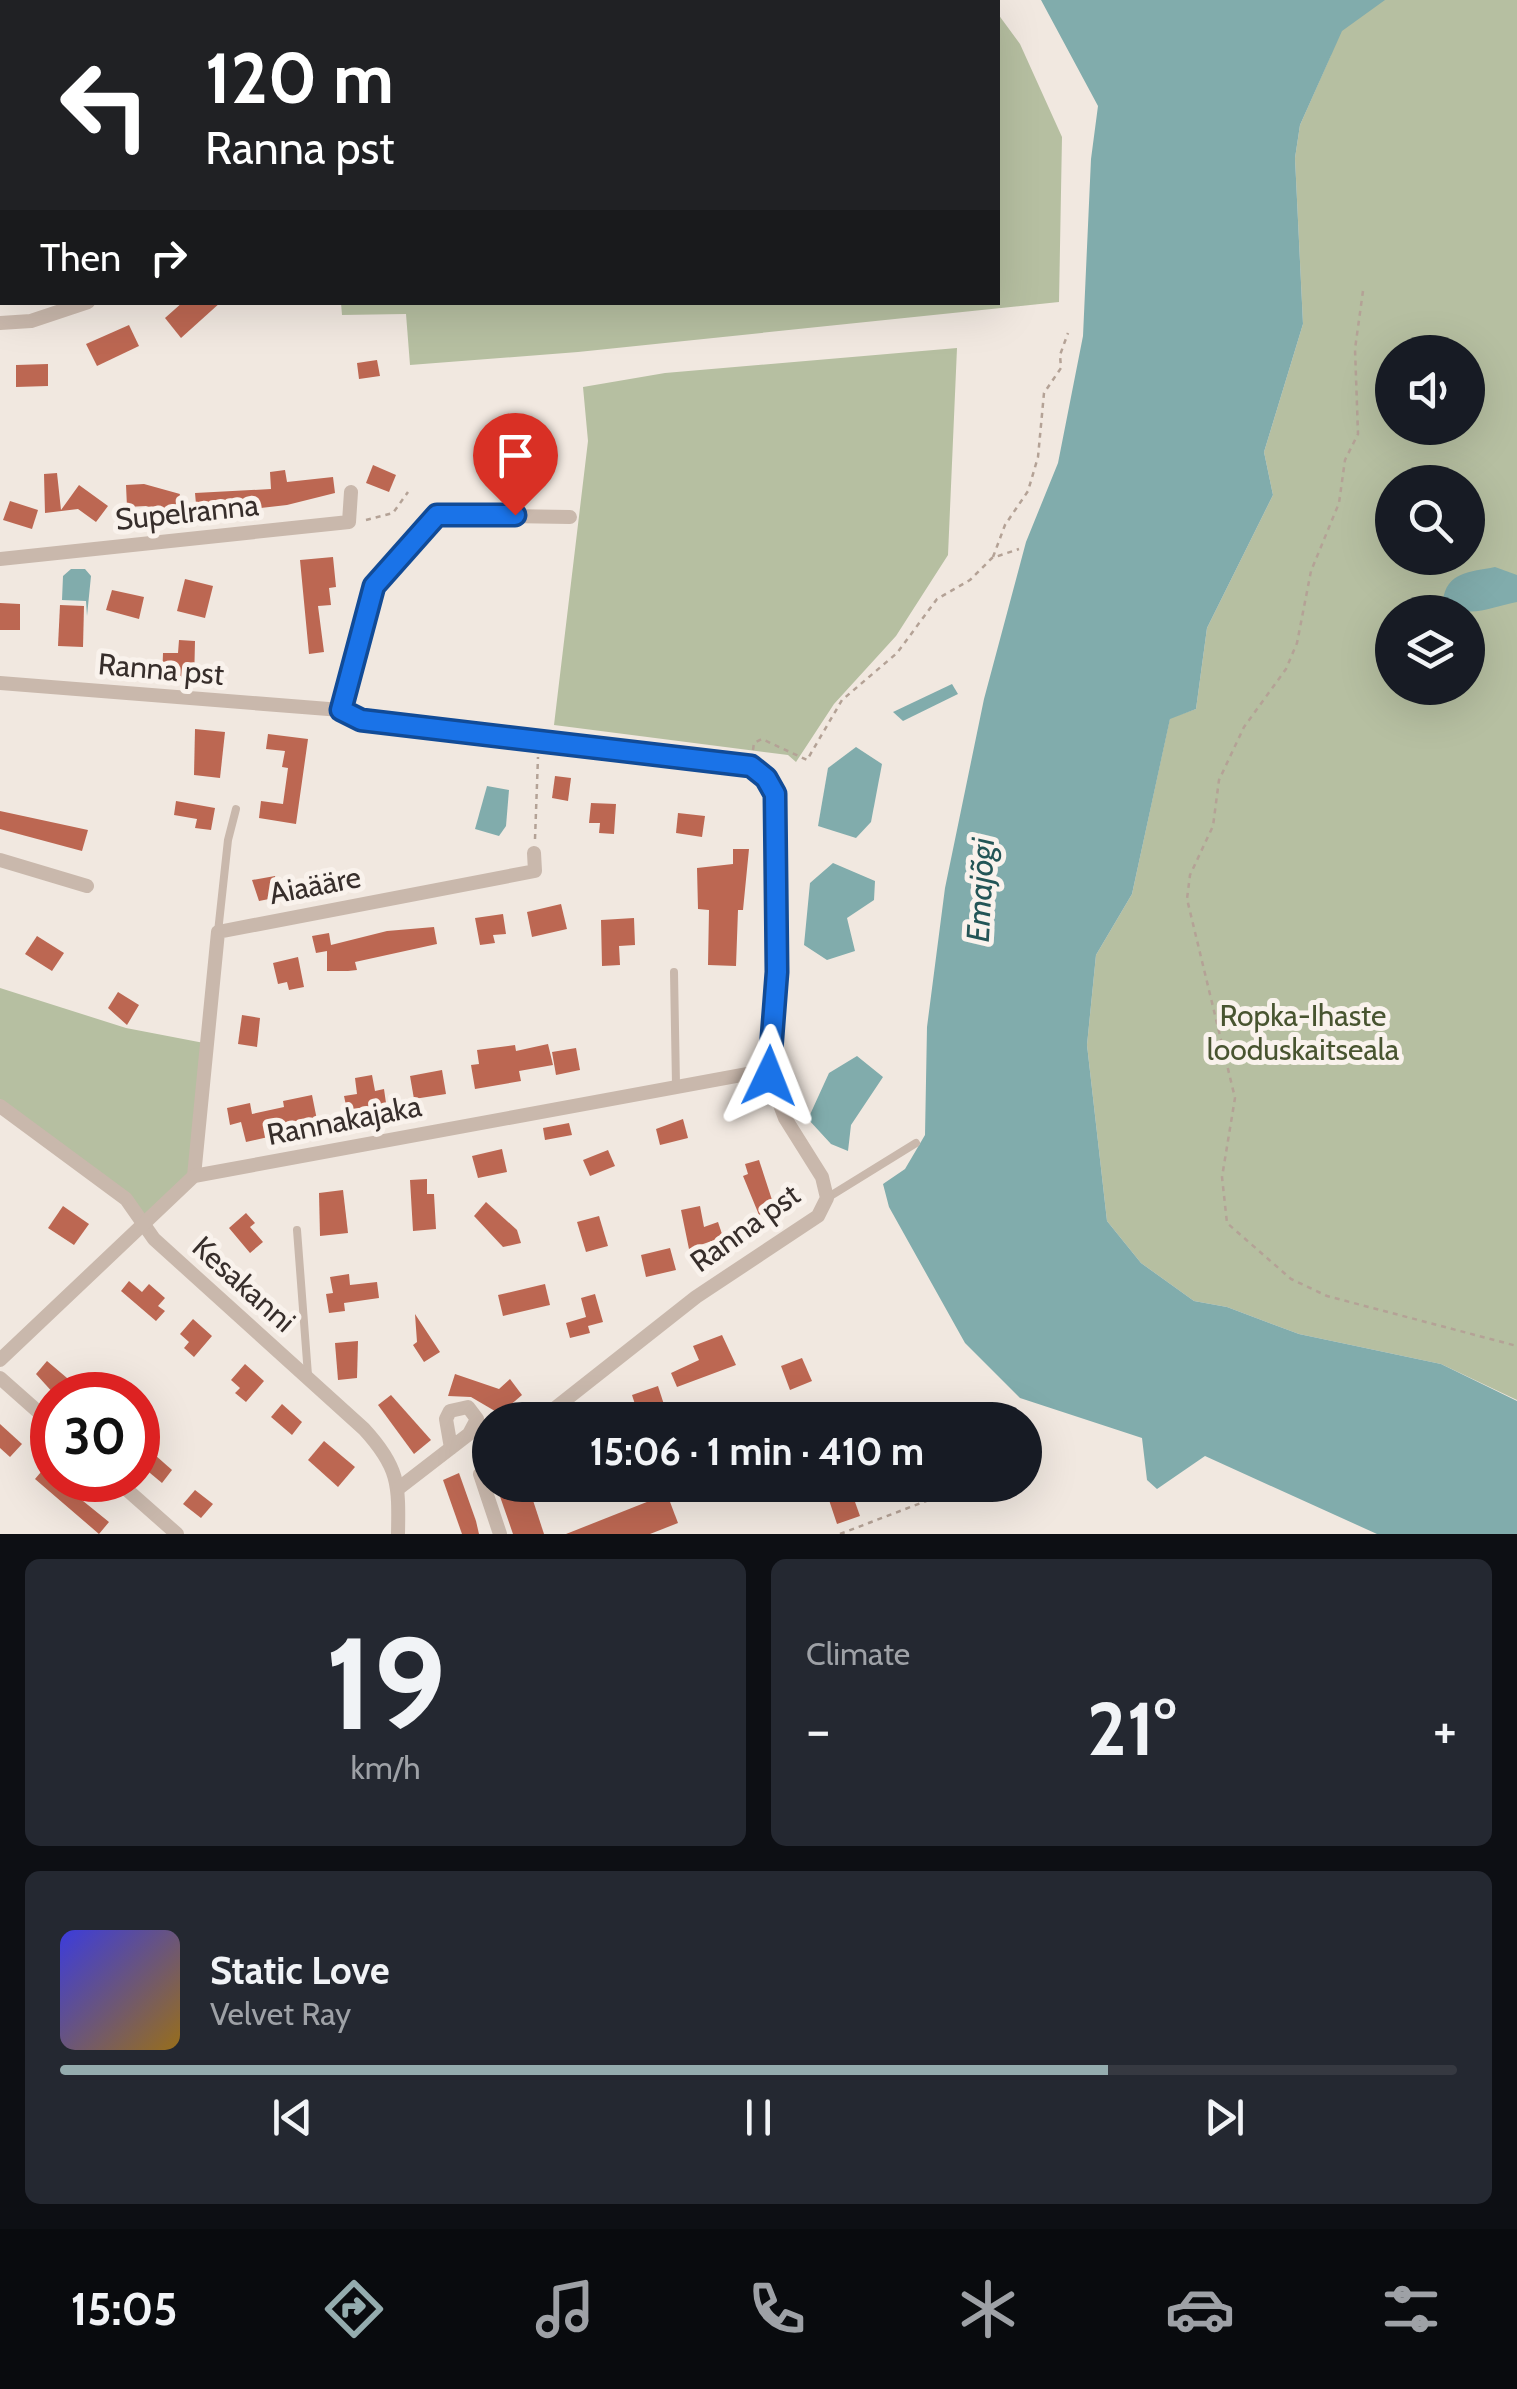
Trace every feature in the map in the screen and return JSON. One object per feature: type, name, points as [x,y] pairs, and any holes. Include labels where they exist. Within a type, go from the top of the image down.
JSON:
[{"type":"street","points":[[0,323],[31,322],[79,305]]},
{"type":"street","points":[[350,522],[352,492]]},
{"type":"street","points":[[341,710],[374,586],[437,515],[570,517]]},
{"type":"street","name":"Supelranna","points":[[0,559],[350,522]]},
{"type":"street","name":"Ranna pst","points":[[0,682],[341,710],[361,720],[751,766],[766,778],[775,794],[778,882],[777,972],[768,1070],[785,1118],[822,1177],[827,1198],[818,1216],[696,1297],[563,1402]]},
{"type":"street","name":"Aiaääre","points":[[218,932],[535,872],[534,853]]},
{"type":"street","points":[[0,860],[87,886]]},
{"type":"street","points":[[0,1360],[194,1176],[218,932]]},
{"type":"street","name":"Rannakajaka","points":[[194,1176],[768,1070]]},
{"type":"street","name":"Kesakanni","points":[[0,1106],[126,1199],[145,1226],[388,1455],[399,1488],[398,1534]]},
{"type":"street","points":[[0,1378],[30,1405]]},
{"type":"street","points":[[399,1488],[451,1448]]},
{"type":"street","points":[[141,1502],[177,1534]]},
{"type":"street","points":[[489,1502],[500,1534]]},
{"type":"lane","points":[[218,932],[228,840],[236,809]]},
{"type":"lane","points":[[674,972],[676,1084]]},
{"type":"lane","points":[[827,1198],[916,1143]]},
{"type":"lane","points":[[297,1230],[309,1379]]},
{"type":"path","points":[[1363,291],[1355,349],[1358,434],[1345,460],[1340,502],[1311,571],[1297,643],[1286,668],[1244,728],[1219,780],[1213,826],[1190,874],[1187,899],[1235,1098],[1222,1176],[1226,1222],[1292,1279],[1327,1296],[1517,1346]]},
{"type":"path","points":[[751,756],[754,743],[762,739],[806,760],[842,700],[897,653],[937,600],[970,580],[992,558],[1006,525],[1028,491],[1038,457],[1044,393],[1061,368],[1060,354],[1068,333]]},
{"type":"path","points":[[350,522],[393,513],[408,492]]},
{"type":"path","points":[[992,558],[1019,548]]},
{"type":"path","points":[[534,853],[539,740]]},
{"type":"path","points":[[840,1534],[924,1502]]},
{"type":"green space","name":"Ropka-Ihaste looduskaitseala","points":[[1289,0],[1517,0],[1517,1400],[1441,1364],[1299,1334],[1227,1307],[1194,1301],[1141,1263],[1107,1221],[1087,1045],[1096,955],[1132,894],[1170,718],[1196,709],[1207,628],[1273,495],[1264,452],[1303,324],[1295,158],[1300,125],[1331,55]]},
{"type":"green space","points":[[1000,17],[1020,44],[1062,137],[1059,302],[578,352],[410,365],[406,314],[342,315],[341,305],[1000,305]]},
{"type":"green space","points":[[957,348],[948,555],[896,636],[834,704],[796,762],[788,755],[554,725],[588,441],[583,387],[665,373]]},
{"type":"green space","points":[[0,988],[126,1028],[204,1043],[193,1179],[151,1221],[0,1099]]},
{"type":"water","name":"Emajõgi","points":[[1041,0],[1385,0],[1342,31],[1300,125],[1295,158],[1303,324],[1264,452],[1273,495],[1207,628],[1196,709],[1170,719],[1132,894],[1096,955],[1087,1045],[1107,1221],[1141,1263],[1194,1301],[1227,1307],[1299,1334],[1441,1364],[1517,1401],[1517,1534],[1377,1534],[1205,1456],[1157,1489],[1147,1480],[1142,1438],[1042,1405],[1042,1402],[1020,1398],[965,1343],[889,1207],[883,1184],[905,1169],[925,1135],[927,1027],[945,888],[984,699],[1026,542],[1058,463],[1083,336],[1091,159],[1098,106]]},
{"type":"water","points":[[1495,567],[1517,575],[1517,602],[1485,609],[1485,595],[1444,595],[1454,579],[1485,575],[1485,569]]},
{"type":"water","points":[[71,569],[85,569],[91,576],[87,616],[86,601],[62,600],[63,576]]},
{"type":"water","points":[[952,684],[958,694],[903,721],[893,712]]},
{"type":"water","points":[[856,747],[882,764],[871,822],[856,838],[818,826],[828,768]]},
{"type":"water","points":[[487,786],[509,790],[506,826],[499,836],[475,829]]},
{"type":"water","points":[[833,863],[875,881],[874,900],[847,918],[855,951],[827,960],[804,945],[810,883]]},
{"type":"water","points":[[857,1056],[883,1077],[851,1125],[848,1151],[831,1144],[808,1119],[829,1073]]},
{"type":"building","points":[[180,305],[218,305],[181,338],[165,318]]},
{"type":"building","points":[[129,325],[139,346],[97,366],[86,344]]},
{"type":"building","points":[[377,360],[380,376],[359,379],[357,363]]},
{"type":"building","points":[[48,364],[48,386],[16,387],[16,365]]},
{"type":"building","points":[[373,465],[396,475],[389,492],[366,483]]},
{"type":"building","points":[[285,470],[287,482],[333,477],[335,493],[287,505],[197,515],[195,493],[271,489],[270,472]]},
{"type":"building","points":[[57,473],[61,510],[79,485],[108,506],[96,522],[78,509],[45,513],[44,474]]},
{"type":"building","points":[[144,484],[180,494],[174,514],[146,506],[127,507],[126,485]]},
{"type":"building","points":[[10,501],[38,510],[32,529],[3,520]]},
{"type":"building","points":[[333,557],[336,587],[329,588],[331,605],[318,606],[324,652],[309,654],[300,560]]},
{"type":"building","points":[[185,579],[213,586],[205,618],[177,611]]},
{"type":"building","points":[[112,590],[144,597],[139,619],[106,610]]},
{"type":"building","points":[[0,603],[20,604],[20,630],[0,630]]},
{"type":"building","points":[[60,605],[84,606],[83,647],[58,646]]},
{"type":"building","points":[[179,640],[195,641],[194,684],[162,681],[163,653],[178,653]]},
{"type":"building","points":[[195,729],[225,732],[220,778],[194,775]]},
{"type":"building","points":[[268,734],[308,739],[296,824],[259,818],[261,801],[283,804],[288,768],[282,767],[285,751],[266,749]]},
{"type":"building","points":[[555,776],[571,778],[568,801],[552,798]]},
{"type":"building","points":[[176,801],[215,808],[211,830],[195,828],[197,819],[174,815]]},
{"type":"building","points":[[591,803],[616,804],[614,834],[599,833],[600,823],[589,823]]},
{"type":"building","points":[[0,811],[88,830],[82,851],[0,829]]},
{"type":"building","points":[[678,813],[705,816],[702,837],[676,833]]},
{"type":"building","points":[[733,849],[749,849],[743,910],[738,910],[736,966],[708,965],[709,910],[698,909],[697,868],[733,864]]},
{"type":"building","points":[[275,876],[279,897],[259,901],[252,880]]},
{"type":"building","points":[[561,904],[567,929],[532,937],[527,912]]},
{"type":"building","points":[[503,914],[506,934],[493,935],[495,943],[480,945],[475,918]]},
{"type":"building","points":[[634,918],[635,945],[619,946],[620,965],[602,966],[601,920]]},
{"type":"building","points":[[434,927],[437,944],[355,962],[357,970],[348,971],[327,971],[327,951],[316,953],[312,936],[329,933],[331,945],[387,931]]},
{"type":"building","points":[[37,936],[64,953],[52,971],[25,954]]},
{"type":"building","points":[[298,957],[304,987],[289,990],[287,982],[278,984],[273,963]]},
{"type":"building","points":[[118,992],[139,1005],[127,1025],[108,1008]]},
{"type":"building","points":[[242,1015],[260,1018],[257,1047],[238,1044]]},
{"type":"building","points":[[548,1044],[553,1065],[519,1071],[521,1081],[475,1089],[471,1065],[479,1064],[477,1050],[515,1045],[516,1051]]},
{"type":"building","points":[[576,1048],[580,1070],[556,1075],[552,1052]]},
{"type":"building","points":[[442,1070],[446,1094],[414,1099],[410,1076]]},
{"type":"building","points":[[372,1075],[375,1091],[384,1089],[386,1103],[380,1104],[381,1110],[348,1115],[344,1096],[357,1094],[355,1078]]},
{"type":"building","points":[[312,1095],[317,1120],[288,1125],[290,1132],[246,1142],[241,1122],[230,1125],[227,1108],[250,1103],[252,1114],[284,1107],[283,1101]]},
{"type":"building","points":[[683,1119],[688,1138],[660,1145],[656,1129]]},
{"type":"building","points":[[569,1123],[572,1135],[545,1140],[543,1128]]},
{"type":"building","points":[[502,1149],[507,1172],[478,1178],[472,1156]]},
{"type":"building","points":[[608,1150],[615,1166],[590,1176],[583,1160]]},
{"type":"building","points":[[759,1160],[774,1206],[759,1215],[743,1176],[748,1174],[745,1164]]},
{"type":"building","points":[[427,1179],[427,1194],[434,1194],[436,1229],[413,1231],[410,1180]]},
{"type":"building","points":[[343,1190],[348,1233],[320,1236],[319,1193]]},
{"type":"building","points":[[486,1202],[517,1230],[521,1243],[503,1247],[474,1216]]},
{"type":"building","points":[[63,1206],[89,1224],[74,1245],[48,1228]]},
{"type":"building","points":[[700,1206],[704,1227],[718,1222],[723,1237],[689,1249],[681,1210]]},
{"type":"building","points":[[246,1213],[255,1223],[250,1227],[263,1242],[250,1253],[229,1228]]},
{"type":"building","points":[[599,1216],[608,1246],[586,1252],[577,1222]]},
{"type":"building","points":[[670,1248],[676,1270],[646,1277],[641,1255]]},
{"type":"building","points":[[349,1274],[350,1285],[377,1282],[379,1298],[344,1303],[345,1311],[329,1313],[326,1294],[333,1293],[330,1277]]},
{"type":"building","points":[[129,1281],[142,1292],[149,1284],[165,1298],[158,1306],[165,1311],[156,1321],[121,1291]]},
{"type":"building","points":[[545,1284],[550,1305],[503,1316],[498,1295]]},
{"type":"building","points":[[595,1294],[603,1322],[588,1326],[590,1333],[570,1338],[566,1323],[586,1317],[581,1298]]},
{"type":"building","points":[[415,1314],[440,1352],[424,1362],[413,1345],[417,1342]]},
{"type":"building","points":[[193,1319],[212,1336],[194,1357],[184,1348],[189,1342],[180,1334]]},
{"type":"building","points":[[722,1335],[736,1365],[677,1387],[671,1373],[699,1360],[693,1346]]},
{"type":"building","points":[[358,1341],[357,1378],[338,1380],[335,1343]]},
{"type":"building","points":[[802,1358],[812,1381],[790,1390],[781,1366]]},
{"type":"building","points":[[47,1361],[60,1372],[38,1372]]},
{"type":"building","points":[[245,1364],[264,1381],[246,1402],[235,1393],[240,1388],[231,1380]]},
{"type":"building","points":[[455,1374],[499,1389],[510,1379],[522,1395],[514,1402],[480,1402],[471,1397],[448,1396]]},
{"type":"building","points":[[658,1386],[663,1402],[634,1402],[632,1395]]},
{"type":"building","points":[[391,1395],[431,1440],[414,1454],[378,1405]]},
{"type":"building","points":[[282,1404],[302,1422],[292,1435],[271,1417]]},
{"type":"building","points":[[0,1424],[22,1444],[10,1457],[0,1448]]},
{"type":"building","points":[[324,1441],[355,1467],[338,1487],[308,1460]]},
{"type":"building","points":[[160,1459],[172,1470],[160,1481]]},
{"type":"building","points":[[459,1473],[479,1534],[462,1534],[443,1480]]},
{"type":"building","points":[[195,1490],[213,1504],[201,1518],[183,1504]]},
{"type":"building","points":[[62,1502],[84,1502],[109,1522],[99,1534]]},
{"type":"building","points":[[502,1502],[534,1502],[544,1534],[513,1534]]},
{"type":"building","points":[[647,1502],[670,1502],[678,1523],[650,1534],[566,1534]]},
{"type":"building","points":[[830,1502],[855,1502],[860,1516],[837,1524]]},
{"type":"route","points":[[515,515],[437,515],[420,530],[374,586],[341,710],[361,720],[751,766],[766,778],[775,794],[778,882],[777,972],[769,1076]]}]
